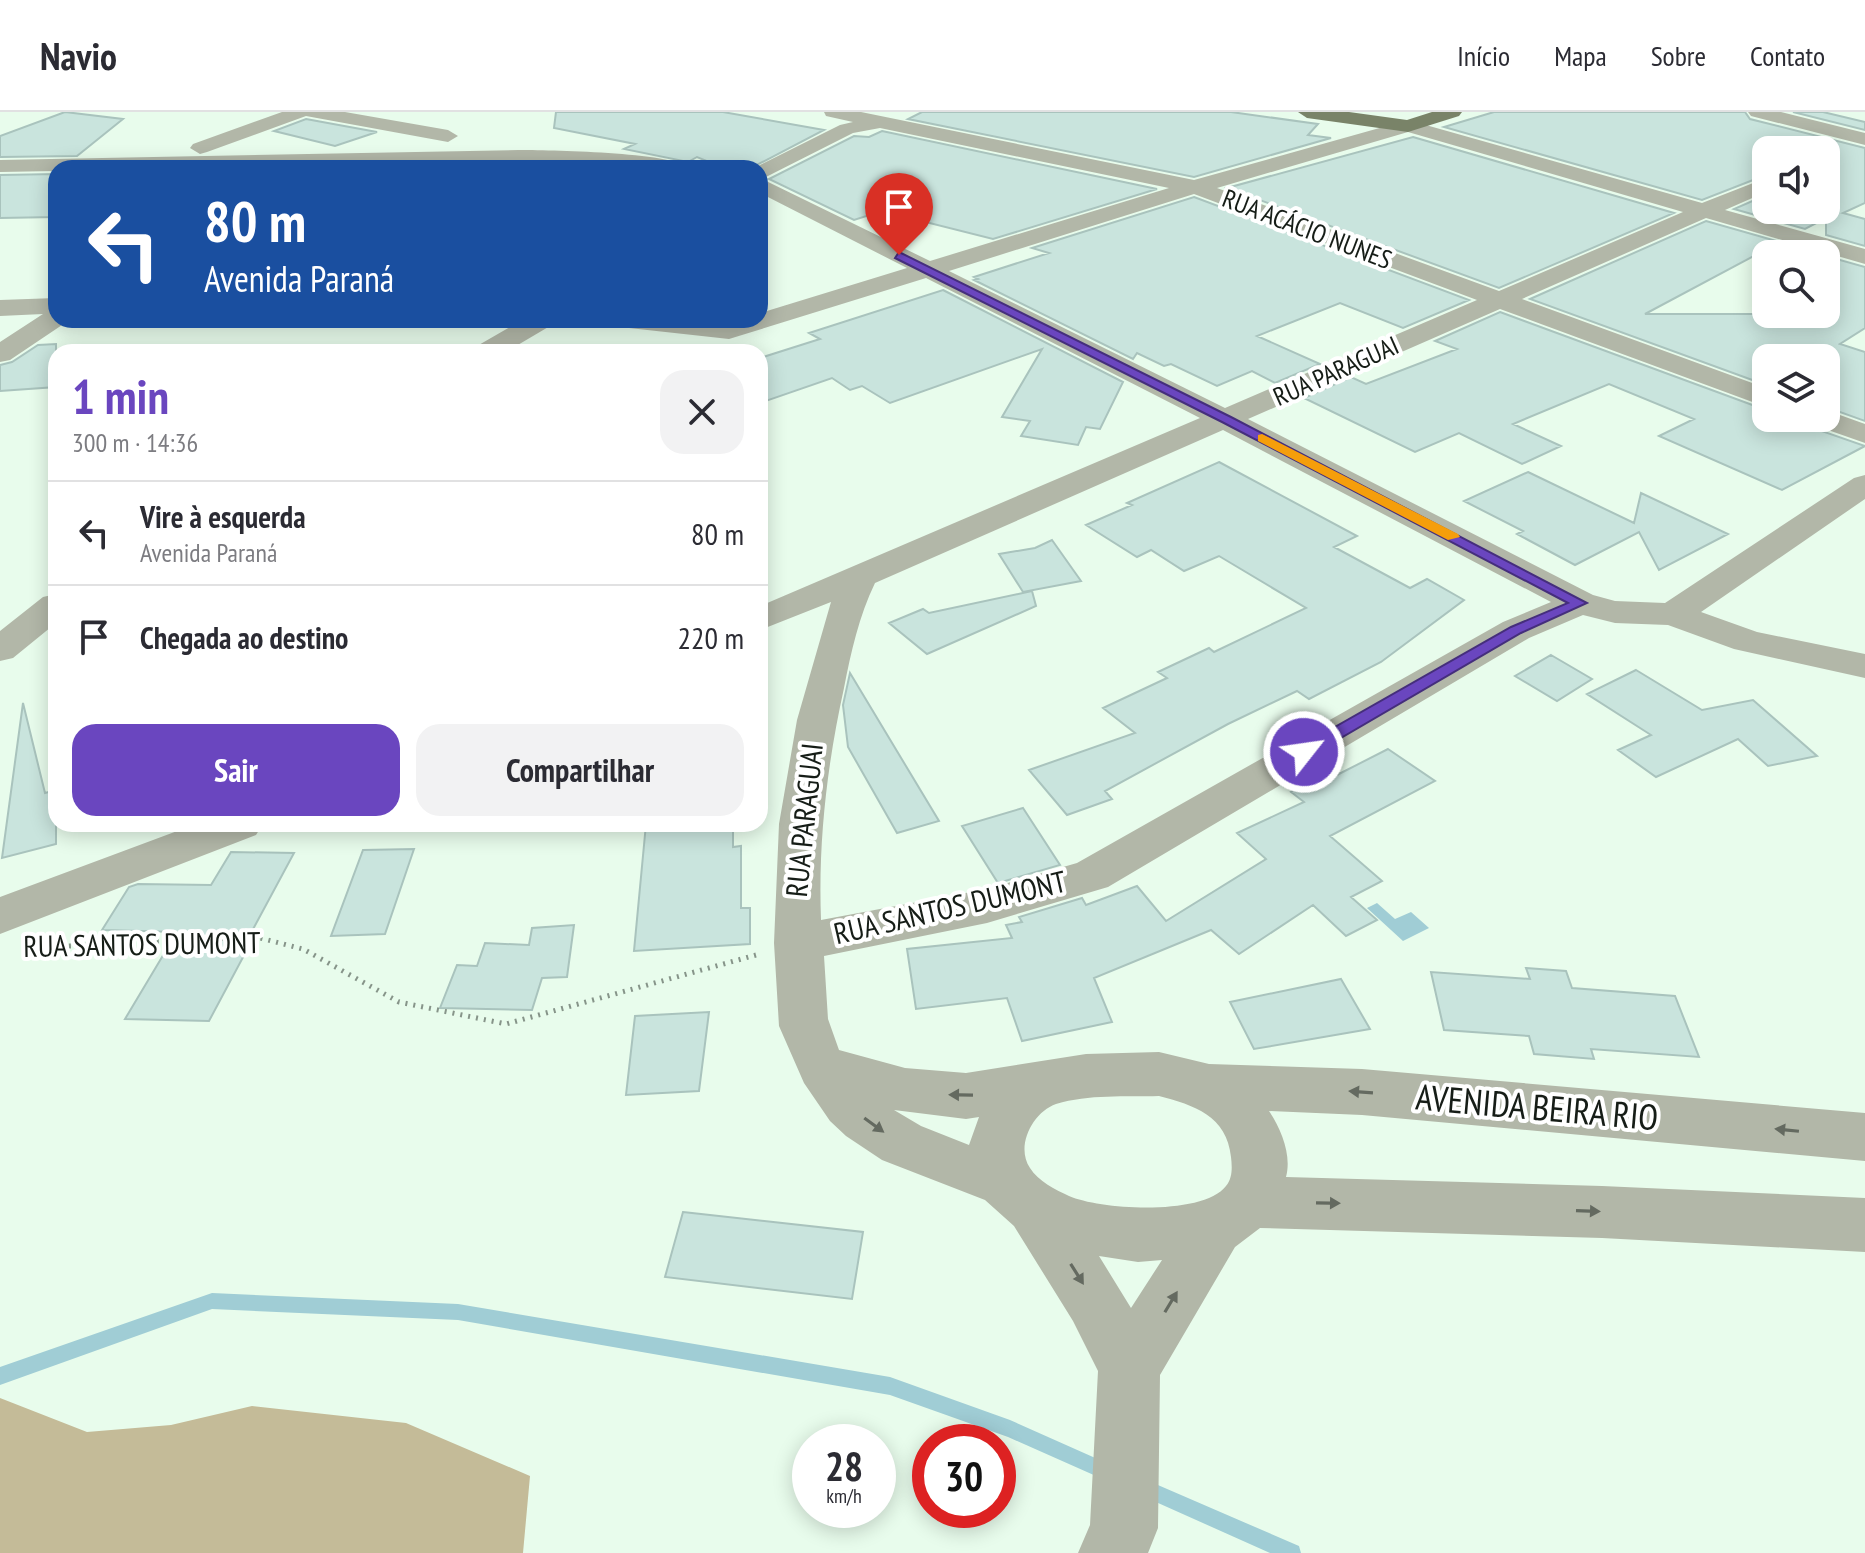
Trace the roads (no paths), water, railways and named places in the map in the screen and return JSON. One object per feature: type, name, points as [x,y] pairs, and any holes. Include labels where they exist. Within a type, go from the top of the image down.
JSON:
[{"type":"main road","points":[[1307,112],[1340,114],[1408,126],[1452,112]]},
{"type":"street","points":[[187,160],[191,152],[300,112]]},
{"type":"street","points":[[361,112],[463,130]]},
{"type":"street","points":[[1758,112],[1865,140]]},
{"type":"street","points":[[198,160],[322,113],[494,144],[529,155]]},
{"type":"street","points":[[768,169],[866,117]]},
{"type":"street","name":"RUA ACÁCIO NUNES","points":[[866,117],[1195,187],[1752,393]]},
{"type":"street","points":[[768,319],[1195,187],[1408,126],[1865,257]]},
{"type":"street","points":[[493,135],[546,146],[569,155]]},
{"type":"street","points":[[1840,152],[1865,140]]},
{"type":"street","points":[[331,160],[529,155],[569,155],[611,160]]},
{"type":"street","points":[[0,166],[48,166]]},
{"type":"street","points":[[0,177],[48,176]]},
{"type":"street","points":[[768,189],[1227,420],[1580,603],[1615,612],[1673,614],[1747,641],[1865,666]]},
{"type":"street","name":"RUA PARAGUAI","points":[[768,616],[1227,420],[1495,300],[1752,190]]},
{"type":"street","points":[[0,308],[48,306]]},
{"type":"street","points":[[0,354],[48,322]]},
{"type":"street","points":[[500,344],[528,328]]},
{"type":"street","points":[[699,328],[729,331]]},
{"type":"street","points":[[683,344],[739,328]]},
{"type":"street","points":[[1840,425],[1865,434]]},
{"type":"street","points":[[1673,614],[1865,485]]},
{"type":"street","name":"RUA PARAGUAI","points":[[824,1067],[804,1029],[795,881],[808,753],[844,606],[861,576]]},
{"type":"street","name":"RUA SANTOS DUMONT","points":[[798,943],[987,906],[1092,875],[1516,630],[1580,603]]},
{"type":"street","points":[[0,650],[48,611]]},
{"type":"street","points":[[8,932],[224,832]]},
{"type":"street","points":[[824,1067],[905,1091],[966,1096],[1086,1076],[1159,1074],[1209,1086],[1240,1111],[1256,1137],[1260,1170],[1129,1373]]},
{"type":"street","points":[[824,1067],[848,1105],[878,1130],[1020,1195],[1071,1225],[1138,1235],[1232,1215],[1587,1211],[1865,1225]]},
{"type":"street","points":[[1038,1086],[1007,1112],[996,1147],[1020,1195],[1094,1300],[1129,1373],[1125,1539]]},
{"type":"street","name":"AVENIDA BEIRA RIO","points":[[1209,1086],[1362,1092],[1865,1137]]},
{"type":"water","points":[[1377,903],[1395,919],[1411,912],[1429,928],[1403,941],[1367,908]]},
{"type":"waterway","points":[[0,1376],[212,1301],[458,1312],[890,1386],[1010,1429],[1105,1471]]},
{"type":"waterway","points":[[1144,1488],[1292,1553]]}]
